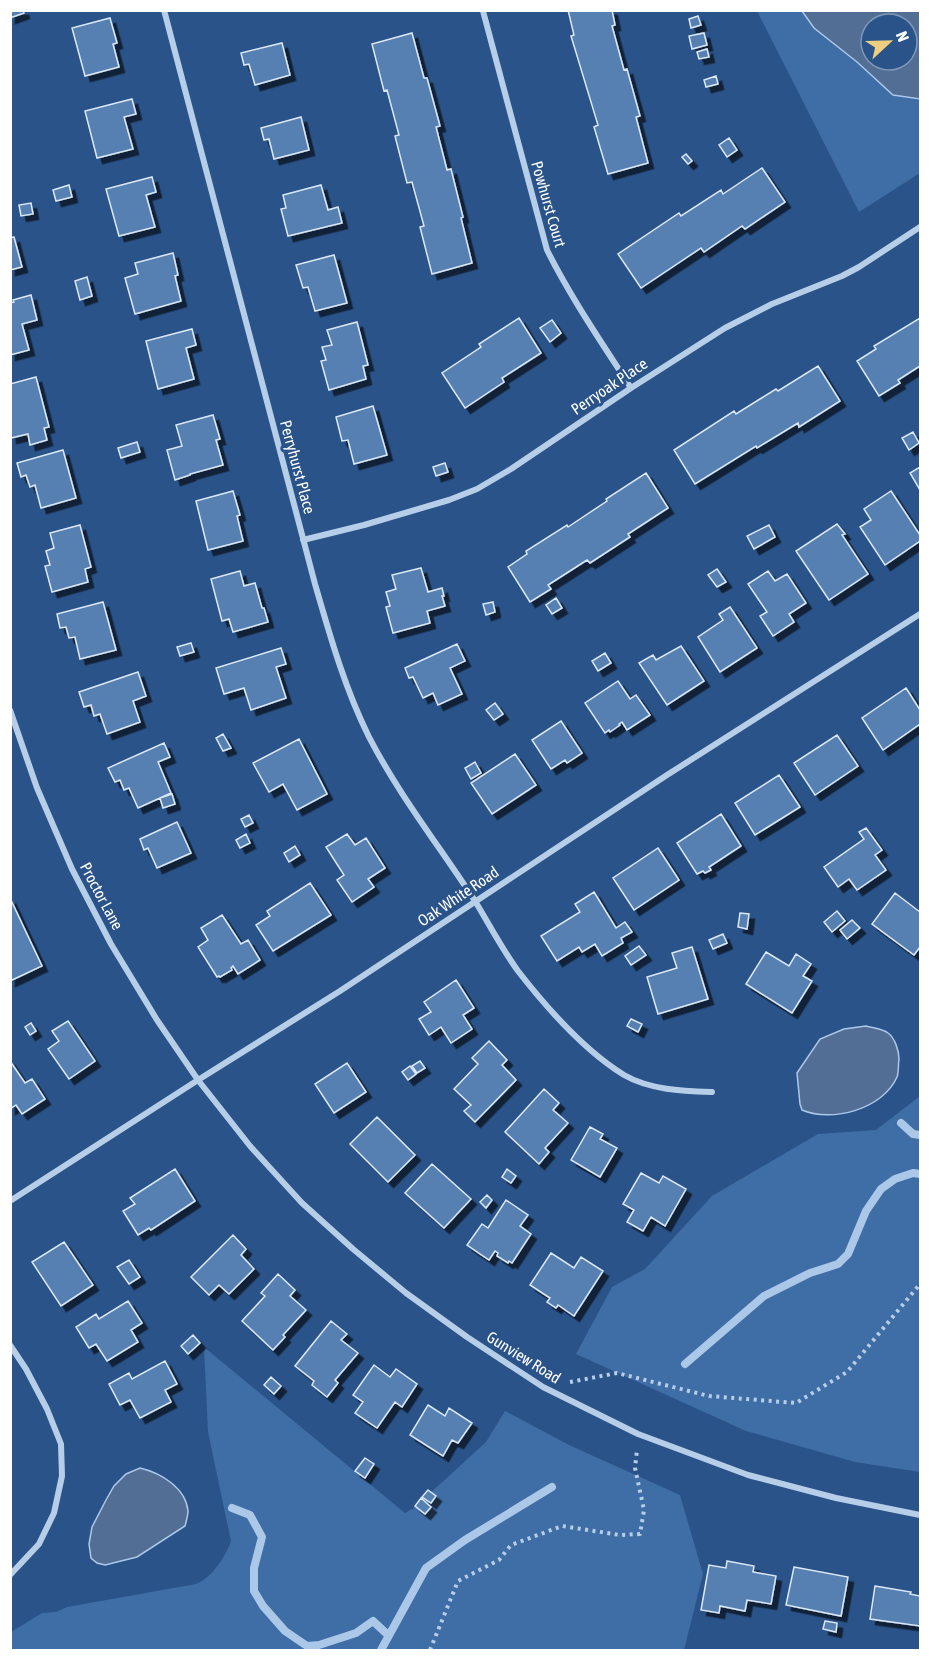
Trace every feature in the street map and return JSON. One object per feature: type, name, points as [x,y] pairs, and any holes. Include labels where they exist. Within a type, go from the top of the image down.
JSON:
[{"type":"street","name":"Perryhurst Place","points":[[165,10],[334,652],[369,736],[384,765],[517,969],[553,1013],[592,1051],[626,1076],[658,1088],[712,1092]]},
{"type":"street","name":"Powhurst Court","points":[[483,11],[546,250],[586,319],[631,388]]},
{"type":"street","name":"Perryoak Place","points":[[303,540],[364,525],[449,500],[477,489],[511,469],[724,328],[772,304],[842,276],[921,227]]},
{"type":"street","name":"Oak White Road","points":[[10,1201],[340,991],[666,775],[921,614]]},
{"type":"street","name":"Proctor Lane","points":[[10,710],[37,788],[72,869],[111,944],[157,1020],[198,1080]]},
{"type":"street","name":"Gunview Road","points":[[198,1080],[250,1146],[302,1203],[353,1249],[406,1293],[543,1387],[638,1434],[748,1475],[836,1498],[921,1515]]},
{"type":"street","points":[[10,1345],[26,1369],[47,1409],[61,1444],[62,1476],[54,1513],[39,1544],[10,1575]]},
{"type":"path","points":[[543,1387],[617,1373],[709,1396],[796,1403],[847,1372],[921,1284]]},
{"type":"path","points":[[429,1650],[458,1581],[500,1560],[511,1545],[562,1526],[620,1535],[640,1534],[644,1510],[635,1468],[638,1434]]},
{"type":"shaded area","points":[[757,11],[920,11],[920,173],[859,212]]},
{"type":"shaded area","points":[[802,11],[920,11],[920,99],[893,95],[868,72],[919,72],[919,12],[859,12],[859,64],[814,28]]},
{"type":"shaded area","points":[[866,1026],[886,1032],[893,1038],[896,1045],[899,1056],[898,1073],[890,1088],[869,1105],[842,1114],[814,1114],[802,1110],[797,1073],[820,1039],[844,1029]]},
{"type":"shaded area","points":[[920,1096],[920,1472],[855,1462],[746,1431],[576,1354],[612,1287],[645,1269],[712,1196],[818,1134],[876,1130]]},
{"type":"shaded area","points":[[204,1347],[405,1513],[414,1508],[486,1442],[505,1411],[569,1445],[680,1495],[703,1574],[684,1650],[11,1650],[11,1632],[42,1613],[196,1584],[207,1577],[222,1560],[231,1541],[208,1432]]},
{"type":"shaded area","points":[[140,1468],[164,1478],[183,1495],[188,1511],[185,1526],[137,1557],[105,1565],[97,1563],[91,1558],[89,1544],[92,1527],[114,1486],[126,1474]]},
{"type":"building","points":[[10,10],[23,10],[24,13],[10,18]]},
{"type":"building","points":[[568,10],[612,10],[615,25],[612,26],[640,116],[636,117],[648,163],[608,174],[594,127],[598,125],[571,36],[574,35]]},
{"type":"building","points":[[698,16],[701,25],[691,28],[689,19]]},
{"type":"building","points":[[110,18],[117,43],[113,44],[119,67],[85,76],[72,28]]},
{"type":"building","points":[[412,33],[440,126],[436,127],[447,170],[451,169],[472,263],[432,274],[420,227],[424,226],[412,182],[407,183],[395,136],[399,135],[387,90],[384,91],[372,44]]},
{"type":"building","points":[[704,33],[707,45],[692,49],[689,36]]},
{"type":"building","points":[[282,43],[290,75],[255,85],[249,64],[244,65],[241,53]]},
{"type":"building","points":[[707,49],[709,57],[699,59],[697,52]]},
{"type":"building","points":[[716,76],[718,84],[706,87],[704,80]]},
{"type":"building","points":[[132,99],[136,114],[124,117],[133,149],[97,158],[85,111]]},
{"type":"building","points":[[301,117],[309,150],[274,159],[269,139],[264,140],[261,128]]},
{"type":"building","points":[[729,138],[737,150],[727,157],[719,145]]},
{"type":"building","points":[[686,154],[692,161],[688,164],[682,157]]},
{"type":"building","points":[[762,168],[785,202],[745,229],[742,226],[704,252],[701,248],[641,288],[618,254],[679,213],[681,216],[721,190],[723,194]]},
{"type":"building","points":[[152,177],[156,192],[146,195],[155,227],[119,236],[106,189]]},
{"type":"building","points":[[69,185],[72,197],[56,201],[53,190]]},
{"type":"building","points":[[321,185],[328,210],[338,207],[342,223],[288,236],[281,209],[286,208],[283,195]]},
{"type":"building","points":[[31,203],[33,214],[21,216],[19,205]]},
{"type":"building","points":[[14,237],[22,267],[10,270],[10,238]]},
{"type":"building","points":[[173,253],[178,275],[175,276],[181,301],[135,314],[125,278],[138,274],[135,263]]},
{"type":"building","points":[[334,255],[347,303],[315,311],[308,287],[303,288],[296,265]]},
{"type":"building","points":[[87,277],[92,296],[80,300],[75,281]]},
{"type":"building","points":[[31,295],[37,320],[22,324],[29,350],[10,355],[10,303]]},
{"type":"building","points":[[519,318],[541,353],[502,378],[504,382],[465,408],[442,373],[481,347],[479,344]]},
{"type":"building","points":[[920,318],[920,366],[898,380],[900,383],[879,396],[857,361],[876,349],[874,346]]},
{"type":"building","points":[[552,320],[561,333],[550,342],[540,328]]},
{"type":"building","points":[[357,322],[368,365],[363,366],[366,379],[329,390],[321,361],[326,360],[322,347],[332,345],[327,330]]},
{"type":"building","points":[[192,329],[196,345],[186,348],[194,379],[158,389],[146,341]]},
{"type":"building","points":[[818,366],[840,401],[799,427],[798,423],[757,448],[756,446],[695,484],[674,450],[734,411],[736,414]]},
{"type":"building","points":[[36,377],[49,427],[44,428],[47,440],[30,445],[28,434],[11,438],[10,384]]},
{"type":"building","points":[[373,406],[387,455],[354,464],[348,440],[342,441],[336,417]]},
{"type":"building","points":[[213,415],[220,439],[216,440],[223,465],[175,480],[167,450],[182,446],[176,425]]},
{"type":"building","points":[[913,432],[919,443],[909,450],[902,438]]},
{"type":"building","points":[[137,442],[140,452],[121,458],[118,448]]},
{"type":"building","points":[[63,450],[76,498],[41,508],[35,485],[30,487],[26,475],[21,477],[17,463]]},
{"type":"building","points":[[445,463],[448,472],[436,476],[433,467]]},
{"type":"building","points":[[920,467],[920,490],[910,473]]},
{"type":"building","points":[[646,473],[668,508],[628,534],[630,537],[590,563],[587,560],[548,585],[551,589],[530,602],[508,567],[527,554],[526,551],[567,525],[568,527]]},
{"type":"building","points":[[233,491],[240,515],[237,516],[243,541],[208,550],[196,501]]},
{"type":"building","points":[[891,491],[920,535],[920,541],[885,565],[860,527],[871,520],[864,509]]},
{"type":"building","points":[[837,524],[868,574],[829,600],[796,551]]},
{"type":"building","points":[[80,525],[91,567],[85,569],[88,582],[52,592],[45,566],[50,565],[46,551],[54,548],[50,533]]},
{"type":"building","points":[[769,525],[775,537],[754,549],[747,536]]},
{"type":"building","points":[[421,568],[428,592],[442,588],[445,606],[427,611],[430,623],[393,633],[386,607],[390,606],[386,592],[396,589],[392,575]]},
{"type":"building","points":[[717,569],[726,582],[717,587],[708,575]]},
{"type":"building","points":[[240,571],[244,586],[255,583],[268,622],[233,632],[229,619],[222,621],[211,579]]},
{"type":"building","points":[[768,571],[775,581],[787,574],[806,603],[789,614],[794,622],[773,636],[760,616],[767,612],[748,584]]},
{"type":"building","points":[[556,598],[562,608],[552,614],[546,605]]},
{"type":"building","points":[[103,602],[116,650],[80,659],[75,637],[69,638],[66,627],[60,628],[57,614]]},
{"type":"building","points":[[493,602],[495,612],[486,615],[483,604]]},
{"type":"building","points":[[730,607],[757,648],[720,672],[698,637],[723,620],[719,614]]},
{"type":"building","points":[[191,643],[194,652],[180,656],[177,647]]},
{"type":"building","points":[[457,644],[465,661],[450,668],[462,694],[438,705],[433,693],[423,698],[413,677],[409,678],[405,668]]},
{"type":"building","points":[[681,646],[704,681],[667,705],[639,663],[653,655],[656,660]]},
{"type":"building","points":[[281,648],[286,664],[276,667],[286,698],[251,710],[244,688],[224,694],[216,668]]},
{"type":"building","points":[[605,653],[611,663],[598,671],[592,661]]},
{"type":"building","points":[[138,672],[146,696],[133,701],[140,722],[107,734],[100,714],[94,716],[91,705],[84,707],[79,692]]},
{"type":"building","points":[[618,681],[630,699],[636,695],[650,715],[627,730],[622,722],[610,732],[609,730],[605,733],[585,703]]},
{"type":"building","points":[[906,688],[920,710],[920,724],[883,750],[862,718]]},
{"type":"building","points":[[495,703],[503,714],[494,720],[486,710]]},
{"type":"building","points":[[561,721],[582,753],[567,763],[565,760],[551,769],[532,740]]},
{"type":"building","points":[[223,734],[231,748],[223,751],[216,738]]},
{"type":"building","points":[[837,735],[858,766],[815,795],[794,763]]},
{"type":"building","points":[[299,739],[327,794],[297,810],[283,784],[269,792],[253,763]]},
{"type":"building","points":[[164,743],[170,757],[158,762],[171,793],[138,808],[129,788],[124,790],[120,780],[115,782],[108,768]]},
{"type":"building","points":[[515,754],[536,785],[492,814],[471,783]]},
{"type":"building","points":[[475,762],[481,773],[471,779],[465,768]]},
{"type":"building","points":[[779,775],[800,807],[755,835],[735,803]]},
{"type":"building","points":[[172,794],[175,804],[163,808],[160,798]]},
{"type":"building","points":[[721,814],[741,846],[709,867],[711,870],[697,874],[677,843]]},
{"type":"building","points":[[249,815],[253,823],[245,827],[241,819]]},
{"type":"building","points":[[177,822],[191,853],[157,868],[148,848],[144,850],[140,839]]},
{"type":"building","points":[[866,828],[882,850],[875,855],[886,870],[857,890],[849,879],[838,887],[824,867],[864,839],[859,832]]},
{"type":"building","points":[[246,834],[250,843],[240,848],[236,840]]},
{"type":"building","points":[[347,834],[355,845],[366,838],[385,868],[368,879],[374,887],[352,902],[337,880],[344,875],[326,847]]},
{"type":"building","points":[[295,846],[300,855],[289,862],[284,853]]},
{"type":"building","points":[[658,848],[679,880],[634,910],[613,878]]},
{"type":"building","points":[[310,883],[331,915],[273,951],[256,925],[270,916],[267,911]]},
{"type":"building","points":[[594,892],[616,928],[625,922],[632,932],[621,938],[623,943],[602,956],[595,944],[582,952],[579,947],[557,961],[541,936],[580,912],[575,904]]},
{"type":"building","points":[[895,893],[920,912],[920,947],[914,955],[872,924]]},
{"type":"building","points":[[10,898],[42,966],[10,981]]},
{"type":"building","points":[[837,911],[845,921],[832,932],[824,922]]},
{"type":"building","points":[[740,913],[749,914],[747,929],[738,927]]},
{"type":"building","points":[[222,915],[241,944],[248,940],[260,960],[238,974],[233,966],[232,970],[217,977],[198,947],[208,940],[201,928]]},
{"type":"building","points":[[852,920],[860,928],[847,939],[840,930]]},
{"type":"building","points":[[723,934],[727,943],[713,949],[709,940]]},
{"type":"building","points":[[639,946],[646,955],[631,965],[625,956]]},
{"type":"building","points":[[692,947],[708,999],[658,1014],[647,977],[677,968],[672,953]]},
{"type":"building","points":[[766,952],[789,966],[796,954],[811,964],[803,976],[812,981],[792,1013],[746,984]]},
{"type":"building","points":[[456,980],[474,1008],[463,1015],[472,1029],[451,1043],[441,1027],[429,1035],[419,1019],[431,1012],[424,1002]]},
{"type":"building","points":[[631,1019],[642,1024],[638,1032],[627,1026]]},
{"type":"building","points":[[68,1021],[95,1061],[69,1079],[48,1049],[59,1041],[52,1031]]},
{"type":"building","points":[[31,1023],[36,1031],[30,1035],[25,1027]]},
{"type":"building","points":[[489,1041],[507,1060],[502,1065],[516,1080],[475,1122],[464,1111],[471,1105],[454,1089],[478,1064],[472,1058]]},
{"type":"building","points":[[10,1061],[25,1083],[32,1079],[45,1099],[22,1114],[16,1105],[10,1109]]},
{"type":"building","points":[[420,1061],[425,1068],[417,1073],[412,1066]]},
{"type":"building","points":[[347,1063],[366,1092],[334,1113],[315,1084]]},
{"type":"building","points":[[410,1066],[416,1074],[408,1080],[402,1072]]},
{"type":"building","points":[[544,1089],[559,1103],[553,1110],[568,1123],[545,1148],[549,1152],[539,1164],[505,1132]]},
{"type":"building","points":[[377,1117],[415,1155],[388,1182],[350,1144]]},
{"type":"building","points":[[590,1127],[603,1134],[600,1139],[617,1148],[600,1177],[571,1160]]},
{"type":"building","points":[[432,1164],[471,1199],[444,1228],[405,1193]]},
{"type":"building","points":[[175,1169],[195,1201],[151,1230],[149,1228],[138,1235],[123,1211],[135,1204],[130,1198]]},
{"type":"building","points":[[507,1169],[516,1176],[511,1183],[502,1177]]},
{"type":"building","points":[[641,1173],[659,1183],[663,1176],[686,1189],[665,1226],[651,1217],[643,1231],[627,1222],[634,1210],[623,1204]]},
{"type":"building","points":[[487,1195],[492,1200],[486,1208],[480,1202]]},
{"type":"building","points":[[506,1200],[528,1215],[520,1226],[531,1234],[512,1263],[497,1256],[498,1253],[495,1251],[489,1260],[467,1245],[482,1224],[488,1228]]},
{"type":"building","points":[[233,1235],[246,1249],[241,1255],[254,1269],[229,1294],[219,1285],[209,1295],[191,1277]]},
{"type":"building","points":[[64,1242],[93,1285],[61,1306],[32,1262]]},
{"type":"building","points":[[551,1253],[574,1268],[581,1257],[603,1271],[574,1316],[558,1305],[556,1308],[547,1302],[550,1298],[530,1285]]},
{"type":"building","points":[[129,1260],[140,1277],[129,1284],[117,1267]]},
{"type":"building","points":[[278,1274],[295,1290],[290,1296],[306,1310],[283,1335],[285,1337],[273,1350],[242,1321],[265,1296],[261,1293]]},
{"type":"building","points":[[128,1301],[142,1323],[131,1330],[138,1342],[107,1361],[96,1344],[89,1348],[76,1327],[96,1314],[99,1319]]},
{"type":"building","points":[[331,1321],[347,1334],[341,1340],[358,1353],[335,1380],[338,1383],[327,1397],[312,1385],[314,1381],[295,1366]]},
{"type":"building","points":[[193,1335],[200,1343],[188,1354],[181,1346]]},
{"type":"building","points":[[165,1361],[177,1384],[165,1390],[171,1402],[140,1418],[130,1400],[120,1405],[109,1384],[129,1373],[132,1379]]},
{"type":"building","points":[[374,1365],[390,1377],[396,1369],[417,1384],[402,1407],[395,1402],[377,1428],[355,1413],[363,1402],[353,1395]]},
{"type":"building","points":[[271,1377],[281,1386],[274,1394],[264,1385]]},
{"type":"building","points":[[428,1405],[445,1416],[449,1408],[472,1423],[458,1443],[452,1440],[443,1456],[410,1435]]},
{"type":"building","points":[[365,1458],[374,1464],[365,1478],[355,1471]]},
{"type":"building","points":[[428,1490],[436,1496],[431,1503],[422,1497]]},
{"type":"building","points":[[421,1498],[431,1507],[425,1514],[415,1506]]},
{"type":"building","points":[[727,1561],[754,1566],[753,1572],[776,1576],[771,1604],[747,1600],[745,1611],[720,1606],[719,1613],[701,1610],[709,1565],[726,1568]]},
{"type":"building","points":[[794,1567],[848,1577],[841,1616],[786,1605]]},
{"type":"building","points":[[875,1586],[911,1592],[910,1594],[920,1596],[920,1626],[870,1619]]},
{"type":"building","points":[[825,1621],[837,1623],[836,1632],[823,1629]]},
{"type":"waterway","points":[[901,1123],[913,1134],[920,1135]]},
{"type":"waterway","points":[[685,1364],[764,1296],[810,1273],[838,1264],[848,1254],[866,1211],[881,1189],[895,1179],[913,1173],[920,1174]]},
{"type":"waterway","points":[[381,1650],[426,1568],[465,1540],[552,1487]]},
{"type":"waterway","points":[[232,1508],[250,1515],[262,1537],[254,1568],[254,1591],[263,1606],[285,1631],[307,1646],[319,1645],[356,1633],[373,1621],[388,1635]]}]
